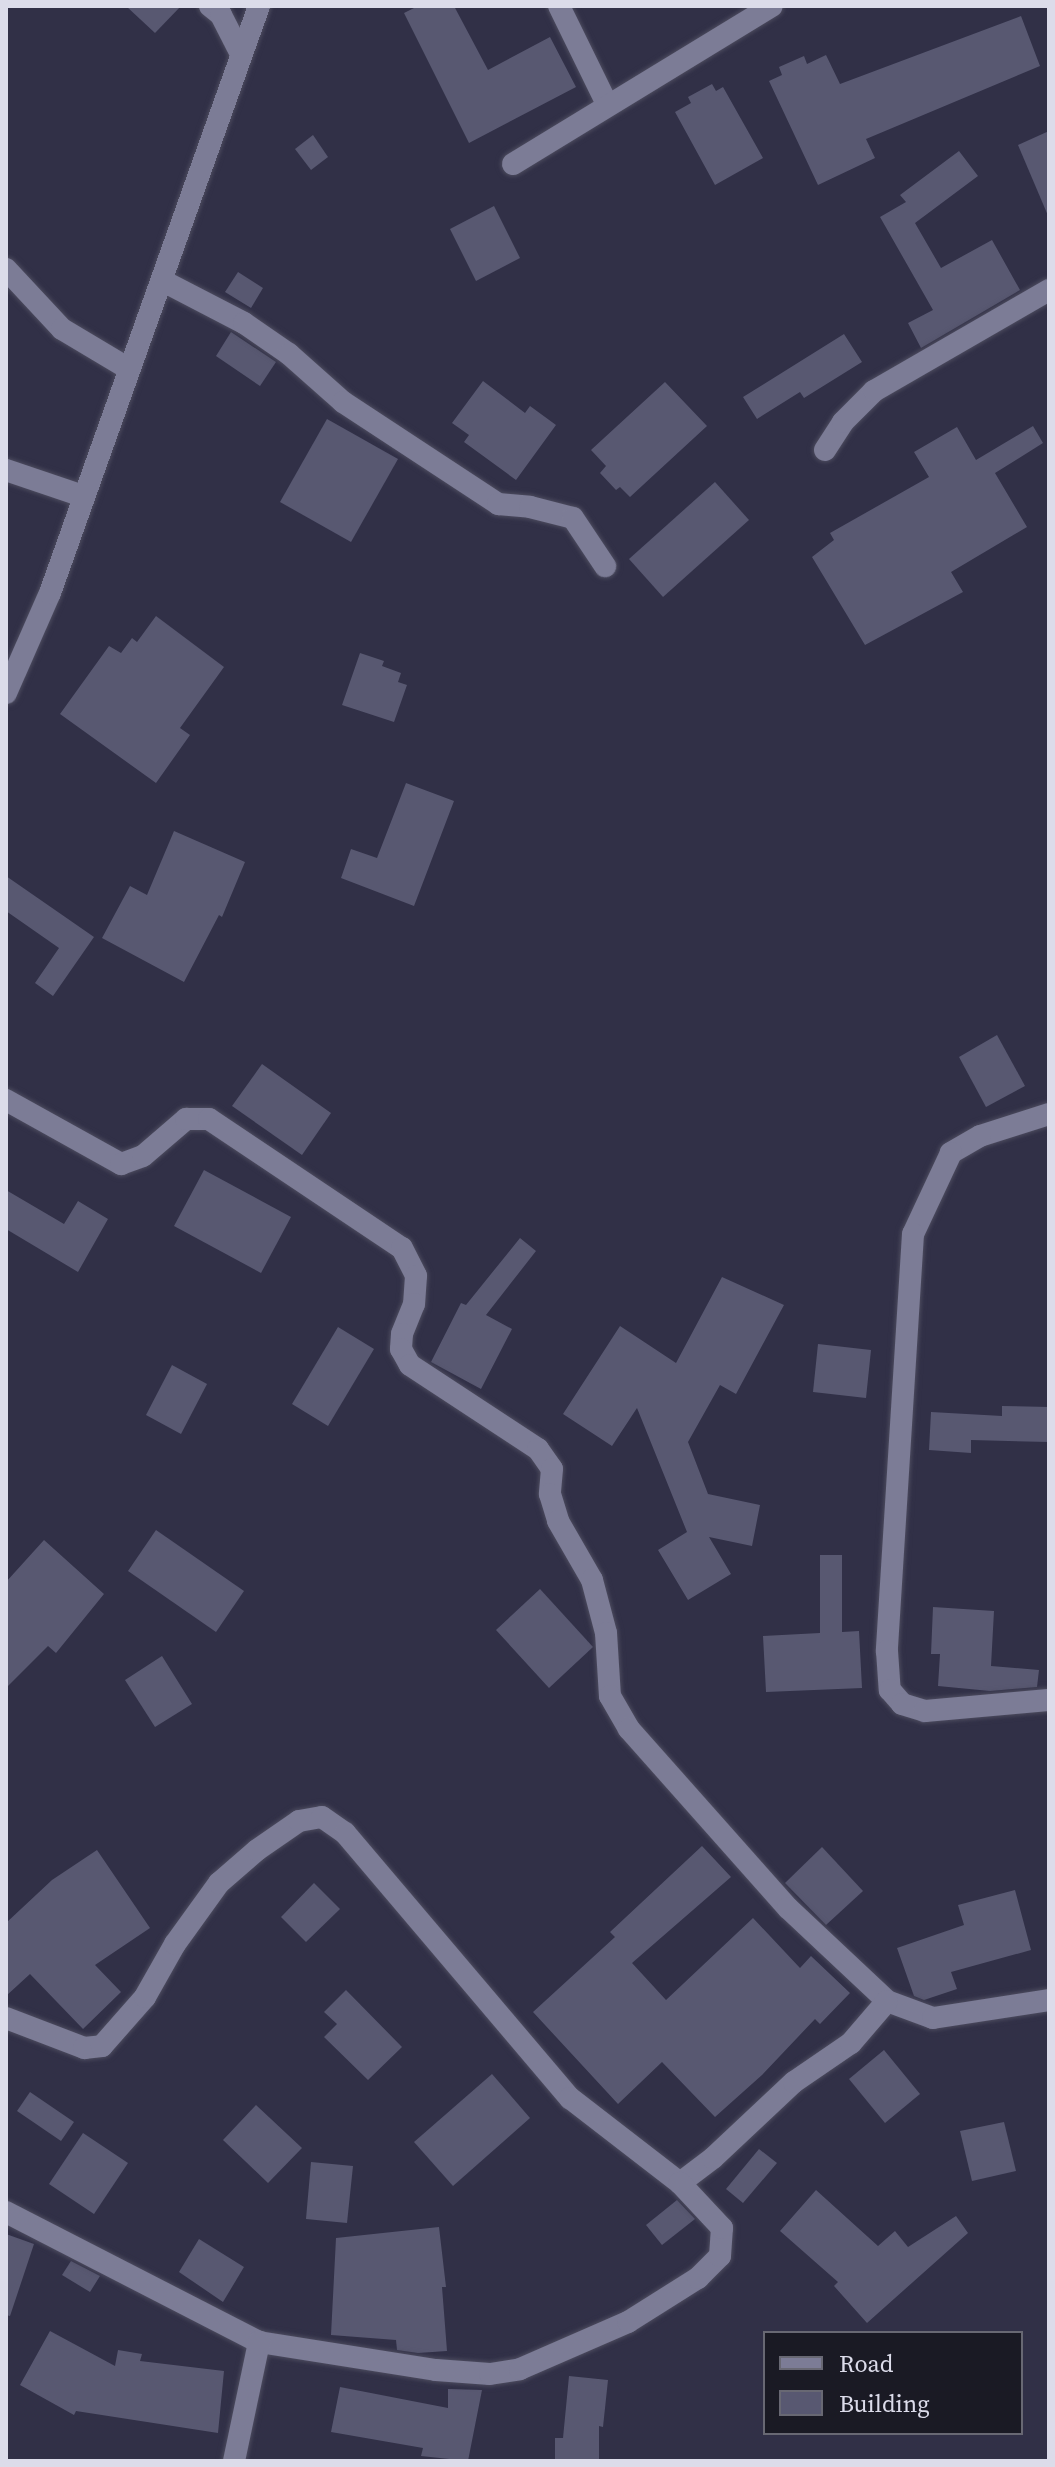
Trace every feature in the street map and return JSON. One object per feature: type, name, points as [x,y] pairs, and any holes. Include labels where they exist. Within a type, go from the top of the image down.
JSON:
[{"type":"street","points":[[210,6],[221,15],[241,54]]},
{"type":"street","points":[[6,693],[50,593],[259,6]]},
{"type":"street","points":[[559,6],[607,104]]},
{"type":"street","points":[[513,164],[772,6]]},
{"type":"street","points":[[6,269],[62,329],[129,369]]},
{"type":"street","points":[[163,281],[244,323],[289,354],[343,402],[498,504],[530,507],[573,518],[605,566]]},
{"type":"street","points":[[825,450],[843,422],[874,391],[1049,290]]},
{"type":"street","points":[[6,470],[83,496]]},
{"type":"street","points":[[6,1100],[121,1164],[143,1156],[186,1119],[209,1119],[402,1248],[416,1276],[414,1304],[402,1334],[401,1349],[410,1365],[538,1449],[552,1469],[550,1494],[558,1521],[592,1580],[606,1633],[610,1696],[629,1729],[788,1908],[887,2001],[933,2018],[1049,2000]]},
{"type":"street","points":[[1049,1114],[980,1136],[951,1153],[913,1234],[887,1651],[890,1690],[902,1704],[925,1711],[1049,1700]]},
{"type":"street","points":[[6,2018],[84,2048],[102,2046],[145,1997],[175,1944],[219,1883],[257,1850],[299,1821],[322,1817],[345,1833],[570,2098],[680,2183],[722,2228],[720,2256],[698,2278],[628,2322],[520,2369],[490,2374],[436,2370],[259,2342],[6,2212]]},
{"type":"street","points":[[680,2183],[713,2158],[794,2082],[851,2043],[887,2001]]},
{"type":"street","points":[[234,2461],[259,2342]]},
{"type":"building","points":[[126,6],[181,6],[155,33]]},
{"type":"building","points":[[418,6],[454,6],[488,70],[550,37],[576,87],[469,143],[404,13]]},
{"type":"building","points":[[1021,16],[1040,66],[866,139],[875,158],[818,185],[769,81],[782,75],[779,67],[804,56],[807,64],[826,55],[840,84]]},
{"type":"building","points":[[712,84],[716,91],[723,87],[763,158],[715,185],[675,112],[691,103],[688,97]]},
{"type":"building","points":[[1049,131],[1049,218],[1018,145]]},
{"type":"building","points":[[313,135],[328,157],[311,170],[295,149]]},
{"type":"building","points":[[959,151],[978,176],[915,223],[941,268],[992,240],[1020,290],[921,348],[908,323],[933,310],[880,217],[906,202],[900,195]]},
{"type":"building","points":[[494,206],[520,258],[476,281],[450,229]]},
{"type":"building","points":[[238,272],[263,288],[251,308],[225,292]]},
{"type":"building","points":[[231,332],[276,362],[260,386],[216,356]]},
{"type":"building","points":[[844,334],[862,362],[804,398],[800,392],[757,419],[743,397]]},
{"type":"building","points":[[483,381],[525,413],[530,406],[556,425],[516,480],[464,442],[469,435],[452,423]]},
{"type":"building","points":[[665,382],[707,426],[630,497],[620,487],[616,490],[600,473],[606,466],[591,450]]},
{"type":"building","points":[[327,419],[398,459],[351,542],[280,502]]},
{"type":"building","points":[[1033,426],[1043,443],[995,473],[1027,527],[951,572],[963,592],[865,645],[812,557],[834,540],[830,533],[929,477],[914,452],[957,427],[976,460]]},
{"type":"building","points":[[715,482],[749,520],[663,597],[629,559]]},
{"type":"building","points":[[156,616],[224,667],[180,728],[190,735],[156,783],[60,714],[109,646],[121,653],[132,638],[137,642]]},
{"type":"building","points":[[360,653],[384,661],[382,666],[401,673],[398,682],[407,685],[394,722],[342,705]]},
{"type":"building","points":[[406,783],[454,801],[414,906],[341,878],[351,849],[377,858]]},
{"type":"building","points":[[174,831],[245,862],[222,917],[219,915],[184,982],[102,938],[130,886],[147,895]]},
{"type":"building","points":[[6,876],[94,937],[53,996],[35,983],[59,948],[6,911]]},
{"type":"building","points":[[997,1035],[1025,1086],[986,1107],[959,1057]]},
{"type":"building","points":[[262,1064],[331,1113],[302,1155],[232,1106]]},
{"type":"building","points":[[204,1170],[291,1217],[261,1273],[174,1226]]},
{"type":"building","points":[[6,1190],[64,1224],[78,1201],[108,1219],[78,1272],[6,1229]]},
{"type":"building","points":[[520,1238],[536,1251],[486,1315],[512,1329],[481,1389],[431,1362],[461,1303],[466,1305]]},
{"type":"building","points":[[722,1277],[784,1305],[736,1394],[720,1385],[688,1442],[708,1494],[760,1505],[752,1546],[709,1537],[731,1574],[688,1600],[658,1550],[687,1532],[637,1408],[612,1446],[563,1414],[620,1326],[676,1363]]},
{"type":"building","points":[[338,1327],[374,1349],[328,1426],[292,1404]]},
{"type":"building","points":[[818,1344],[871,1350],[866,1398],[813,1392]]},
{"type":"building","points":[[172,1365],[207,1384],[181,1434],[146,1415]]},
{"type":"building","points":[[1002,1406],[1049,1407],[1049,1442],[971,1440],[971,1453],[929,1450],[931,1412],[1002,1416]]},
{"type":"building","points":[[156,1530],[244,1591],[216,1632],[128,1571]]},
{"type":"building","points":[[44,1540],[104,1594],[56,1653],[48,1646],[6,1688],[6,1582]]},
{"type":"building","points":[[820,1555],[842,1555],[842,1632],[859,1631],[862,1688],[766,1692],[763,1636],[820,1633]]},
{"type":"building","points":[[540,1589],[593,1647],[549,1688],[496,1630]]},
{"type":"building","points":[[933,1607],[994,1611],[991,1666],[1039,1670],[1037,1687],[990,1691],[938,1686],[940,1654],[931,1654]]},
{"type":"building","points":[[162,1656],[192,1704],[155,1727],[125,1680]]},
{"type":"building","points":[[702,1846],[731,1877],[632,1963],[666,2000],[753,1918],[800,1968],[811,1956],[850,1993],[820,2024],[815,2019],[762,2075],[715,2117],[662,2062],[618,2104],[533,2012],[615,1937],[610,1932]]},
{"type":"building","points":[[822,1847],[863,1891],[826,1925],[785,1883]]},
{"type":"building","points":[[97,1850],[150,1928],[95,1965],[121,1992],[83,2029],[30,1974],[6,1996],[6,1923],[52,1880]]},
{"type":"building","points":[[314,1883],[340,1909],[306,1942],[281,1917]]},
{"type":"building","points":[[1015,1890],[1031,1950],[951,1972],[957,1989],[924,2000],[914,1996],[897,1948],[964,1925],[958,1905]]},
{"type":"building","points":[[346,1990],[402,2047],[368,2080],[324,2037],[337,2024],[324,2012]]},
{"type":"building","points":[[884,2050],[920,2094],[885,2123],[849,2079]]},
{"type":"building","points":[[492,2074],[530,2118],[453,2186],[414,2142]]},
{"type":"building","points":[[30,2092],[74,2122],[61,2141],[17,2111]]},
{"type":"building","points":[[256,2105],[302,2148],[268,2183],[223,2140]]},
{"type":"building","points":[[1004,2122],[1016,2171],[972,2181],[960,2131]]},
{"type":"building","points":[[83,2133],[128,2163],[94,2214],[49,2184]]},
{"type":"building","points":[[759,2149],[777,2163],[743,2203],[726,2189]]},
{"type":"building","points":[[311,2162],[353,2166],[347,2223],[306,2219]]},
{"type":"building","points":[[816,2190],[878,2246],[895,2231],[908,2247],[956,2216],[968,2233],[867,2323],[834,2286],[838,2282],[780,2231]]},
{"type":"building","points":[[677,2200],[695,2219],[662,2245],[646,2225]]},
{"type":"building","points":[[439,2227],[446,2287],[442,2287],[447,2351],[418,2353],[397,2350],[396,2340],[331,2335],[336,2238]]},
{"type":"building","points":[[6,2234],[34,2244],[10,2316],[6,2315]]},
{"type":"building","points":[[199,2239],[244,2267],[223,2302],[179,2272]]},
{"type":"building","points":[[71,2261],[100,2276],[90,2292],[62,2275]]},
{"type":"building","points":[[50,2331],[115,2366],[118,2350],[142,2354],[140,2361],[224,2371],[218,2433],[76,2411],[74,2415],[20,2385]]},
{"type":"building","points":[[569,2376],[608,2380],[603,2427],[599,2426],[599,2461],[555,2461],[555,2438],[563,2438]]},
{"type":"building","points":[[340,2387],[448,2408],[448,2389],[482,2390],[468,2461],[421,2456],[423,2448],[331,2432]]}]
